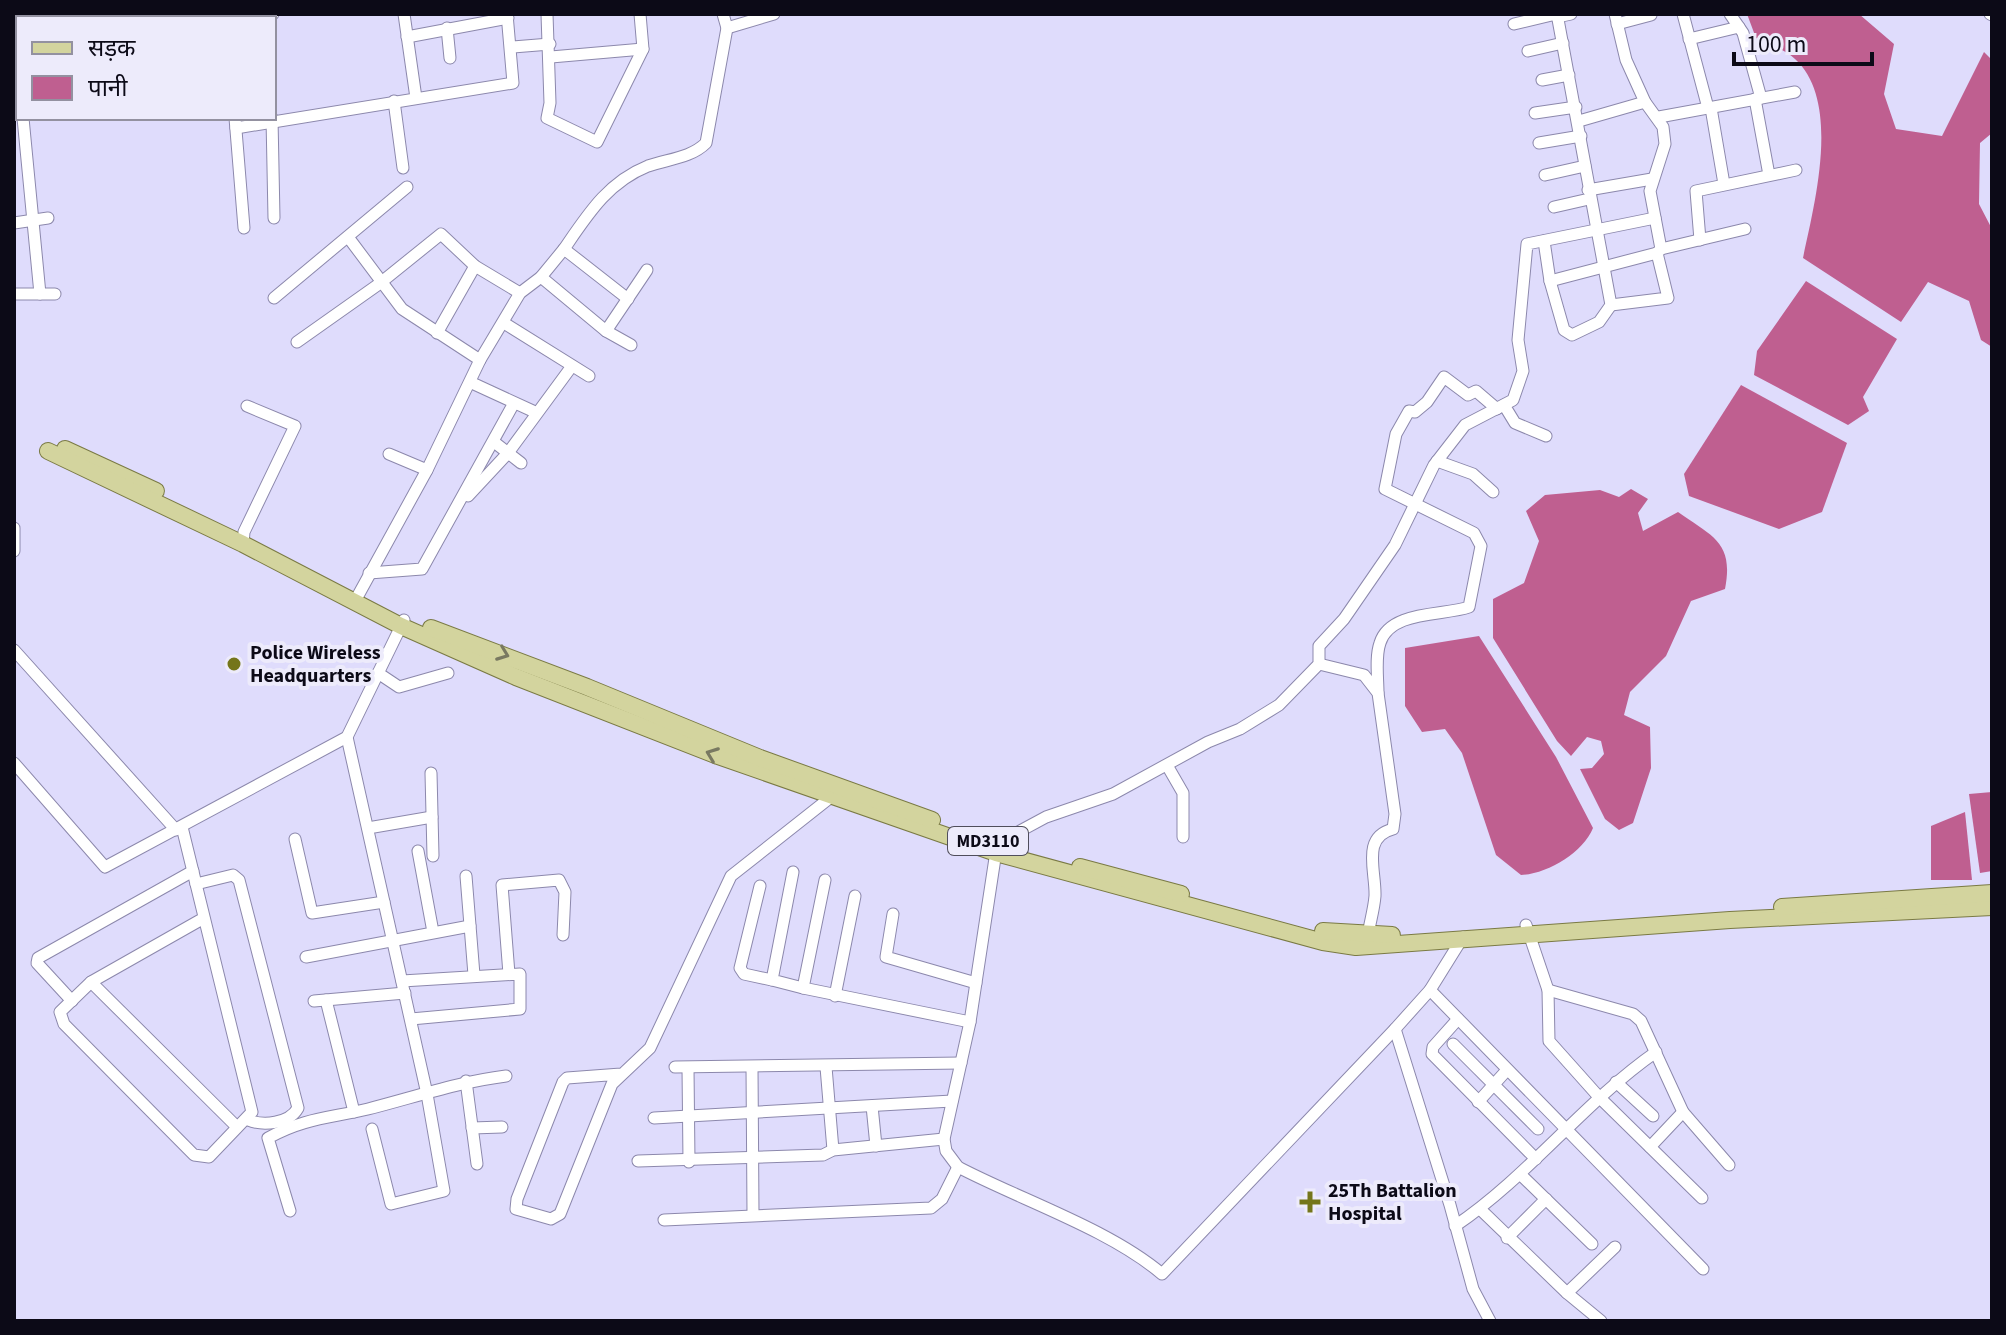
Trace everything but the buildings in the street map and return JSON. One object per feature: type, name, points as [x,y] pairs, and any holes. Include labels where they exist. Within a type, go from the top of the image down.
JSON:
[{"type":"main road","name":"MD3110","points":[[50,448],[96,461],[403,622],[516,677],[831,797],[1323,942],[1356,947],[1765,908],[1992,893]]},
{"type":"main road","name":"MD3110","points":[[403,622],[574,681],[760,758],[996,847],[1330,933],[1463,937]]},
{"type":"main road","name":"MD3110","points":[[1527,930],[1992,907]]},
{"type":"street","points":[[404,14],[416,98]]},
{"type":"street","points":[[547,14],[550,51],[547,118],[597,142],[643,49],[640,14]]},
{"type":"street","points":[[357,597],[427,470],[472,383],[480,360],[520,293],[541,277],[611,185],[647,167],[698,151],[706,143],[727,28],[723,14]]},
{"type":"street","points":[[727,28],[774,14]]},
{"type":"street","points":[[1514,24],[1571,14]]},
{"type":"street","points":[[1683,14],[1709,108],[1724,184]]},
{"type":"street","points":[[1730,14],[1739,27],[1758,99],[1769,175]]},
{"type":"street","points":[[1544,241],[1550,281],[1564,330],[1572,335],[1599,322],[1611,305],[1605,267],[1594,232],[1579,121],[1557,15]]},
{"type":"street","points":[[1611,305],[1668,298],[1650,191],[1665,144],[1659,117],[1645,102],[1626,60],[1616,19],[1651,15]]},
{"type":"street","points":[[276,119],[513,83],[513,47],[508,16],[407,37]]},
{"type":"street","points":[[1689,39],[1739,27]]},
{"type":"street","points":[[447,28],[450,58]]},
{"type":"street","points":[[1528,51],[1563,43]]},
{"type":"street","points":[[513,47],[550,51],[643,49]]},
{"type":"street","points":[[1542,80],[1569,75]]},
{"type":"street","points":[[1659,117],[1795,92]]},
{"type":"street","points":[[394,101],[403,168]]},
{"type":"street","points":[[1579,121],[1645,102]]},
{"type":"street","points":[[1535,113],[1576,107]]},
{"type":"street","points":[[23,120],[40,294]]},
{"type":"street","points":[[244,228],[235,123],[272,120],[274,218]]},
{"type":"street","points":[[1539,143],[1581,136]]},
{"type":"street","points":[[1545,175],[1585,166]]},
{"type":"street","points":[[1700,240],[1694,194],[1724,184],[1796,170]]},
{"type":"street","points":[[1554,207],[1652,179]]},
{"type":"street","points":[[274,298],[407,187]]},
{"type":"street","points":[[14,223],[48,218]]},
{"type":"street","points":[[1463,937],[1430,990],[1162,1274],[1147,1261],[1097,1234],[958,1167],[946,1151],[944,1139],[970,1022],[996,847],[1046,817],[1113,794],[1168,767],[1279,705],[1319,664],[1319,646],[1344,619],[1395,545],[1437,461],[1465,425],[1513,400],[1523,371],[1518,340],[1527,244],[1655,218]]},
{"type":"street","points":[[1550,281],[1745,229]]},
{"type":"street","points":[[297,342],[379,284],[441,234],[475,266],[520,293]]},
{"type":"street","points":[[348,237],[379,284],[402,309],[480,360]]},
{"type":"street","points":[[564,249],[628,299]]},
{"type":"street","points":[[437,333],[475,266]]},
{"type":"street","points":[[606,331],[647,270]]},
{"type":"street","points":[[541,277],[606,331],[631,345]]},
{"type":"street","points":[[15,298],[55,294]]},
{"type":"street","points":[[504,323],[589,376]]},
{"type":"street","points":[[457,508],[508,453],[535,412],[572,366]]},
{"type":"street","points":[[1368,935],[1375,896],[1372,852],[1381,832],[1393,829],[1395,814],[1378,693],[1379,643],[1389,630],[1408,619],[1465,609],[1472,604],[1480,539],[1385,489],[1396,434],[1409,411],[1415,412],[1427,402],[1444,377],[1468,395],[1476,391],[1501,407],[1515,423],[1546,436]]},
{"type":"street","points":[[472,383],[535,412]]},
{"type":"street","points":[[369,573],[422,569],[514,403]]},
{"type":"street","points":[[244,538],[295,426],[247,406]]},
{"type":"street","points":[[494,442],[521,463]]},
{"type":"street","points":[[389,454],[427,470]]},
{"type":"street","points":[[1437,461],[1473,474],[1493,492]]},
{"type":"street","points":[[14,528],[14,551]]},
{"type":"street","points":[[14,763],[105,867],[347,737],[403,622]]},
{"type":"street","points":[[14,650],[179,829],[193,871],[252,1112],[248,1120],[237,1127],[209,1157],[194,1155],[64,1024],[60,1012],[91,982],[204,918]]},
{"type":"street","points":[[1319,664],[1364,675],[1378,693]]},
{"type":"street","points":[[378,673],[399,687],[448,673]]},
{"type":"street","points":[[347,737],[411,1019],[444,1191],[391,1204],[372,1129]]},
{"type":"street","points":[[1168,767],[1183,793],[1183,837]]},
{"type":"street","points":[[431,773],[433,856]]},
{"type":"street","points":[[621,1074],[567,1078],[563,1082],[517,1199],[516,1209],[551,1219],[560,1214],[612,1084],[650,1048],[731,876],[831,797]]},
{"type":"street","points":[[368,828],[432,817]]},
{"type":"street","points":[[295,839],[312,913],[384,902]]},
{"type":"street","points":[[418,851],[433,932]]},
{"type":"street","points":[[72,1001],[37,963],[38,958],[193,871]]},
{"type":"street","points":[[772,980],[793,872]]},
{"type":"street","points":[[196,884],[233,875],[239,880],[298,1108],[293,1116],[265,1126],[248,1120]]},
{"type":"street","points":[[466,876],[474,975]]},
{"type":"street","points":[[509,974],[502,885],[559,880],[565,892],[563,935]]},
{"type":"street","points":[[803,988],[825,880]]},
{"type":"street","points":[[760,886],[740,968],[744,974],[835,996],[970,1022]]},
{"type":"street","points":[[835,996],[855,896]]},
{"type":"street","points":[[893,914],[886,957],[976,983]]},
{"type":"street","points":[[306,957],[470,926]]},
{"type":"street","points":[[1527,930],[1548,990],[1549,1041],[1599,1097],[1702,1198]]},
{"type":"street","points":[[402,981],[520,974],[520,1009],[411,1019]]},
{"type":"street","points":[[91,982],[237,1127]]},
{"type":"street","points":[[1430,990],[1703,1269]]},
{"type":"street","points":[[1548,990],[1633,1014],[1641,1021],[1683,1112],[1729,1165]]},
{"type":"street","points":[[354,1112],[320,1000],[405,993]]},
{"type":"street","points":[[1458,1019],[1433,1047],[1432,1054],[1536,1159]]},
{"type":"street","points":[[1395,1029],[1473,1289],[1490,1321]]},
{"type":"street","points":[[1453,1044],[1538,1129]]},
{"type":"street","points":[[1455,1226],[1480,1209],[1599,1097],[1656,1052]]},
{"type":"street","points":[[675,1067],[961,1063]]},
{"type":"street","points":[[752,1067],[753,1214]]},
{"type":"street","points":[[826,1067],[833,1150]]},
{"type":"street","points":[[688,1068],[689,1162]]},
{"type":"street","points":[[1478,1102],[1507,1070]]},
{"type":"street","points":[[290,1211],[268,1138],[296,1122],[354,1112],[466,1081],[506,1076]]},
{"type":"street","points":[[466,1081],[477,1164]]},
{"type":"street","points":[[1616,1082],[1653,1116]]},
{"type":"street","points":[[654,1118],[952,1101]]},
{"type":"street","points":[[872,1106],[876,1146]]},
{"type":"street","points":[[1650,1147],[1683,1112]]},
{"type":"street","points":[[472,1128],[502,1127]]},
{"type":"street","points":[[638,1161],[689,1162],[823,1155],[833,1150],[944,1139]]},
{"type":"street","points":[[664,1220],[931,1208],[942,1199],[958,1167]]},
{"type":"street","points":[[1520,1174],[1592,1244]]},
{"type":"street","points":[[1507,1238],[1546,1199]]},
{"type":"street","points":[[1480,1209],[1507,1238],[1601,1321]]},
{"type":"street","points":[[1567,1293],[1615,1247]]},
{"type":"water","points":[[1747,14],[1859,14],[1894,44],[1884,94],[1896,129],[1942,136],[1984,52],[1992,60],[1992,133],[1980,143],[1979,204],[1992,229],[1992,347],[1981,340],[1969,301],[1928,282],[1901,322],[1803,258],[1821,155],[1818,101],[1809,78],[1795,59],[1756,38]]},
{"type":"water","points":[[1806,281],[1897,339],[1863,397],[1869,411],[1848,425],[1754,375],[1757,351]]},
{"type":"water","points":[[1741,385],[1847,443],[1822,512],[1779,529],[1689,496],[1684,474]]},
{"type":"water","points":[[1631,489],[1648,499],[1638,513],[1643,531],[1678,512],[1718,542],[1727,573],[1725,589],[1691,601],[1666,656],[1630,692],[1624,715],[1650,727],[1651,768],[1633,823],[1619,830],[1605,819],[1580,769],[1592,768],[1604,754],[1601,741],[1587,737],[1571,756],[1557,741],[1493,638],[1493,599],[1524,583],[1539,541],[1526,511],[1545,495],[1600,490],[1619,497]]},
{"type":"water","points":[[1479,636],[1556,757],[1593,828],[1573,854],[1531,874],[1521,875],[1496,855],[1462,753],[1445,729],[1422,732],[1405,706],[1405,648]]},
{"type":"water","points":[[1992,792],[1992,871],[1980,873],[1969,794]]},
{"type":"water","points":[[1965,812],[1972,880],[1931,880],[1931,826]]},
{"type":"place","name":"Police Wireless Headquarters","points":[[234,664]]},
{"type":"place","name":"25Th Battalion Hospital","points":[[1310,1202]]}]
